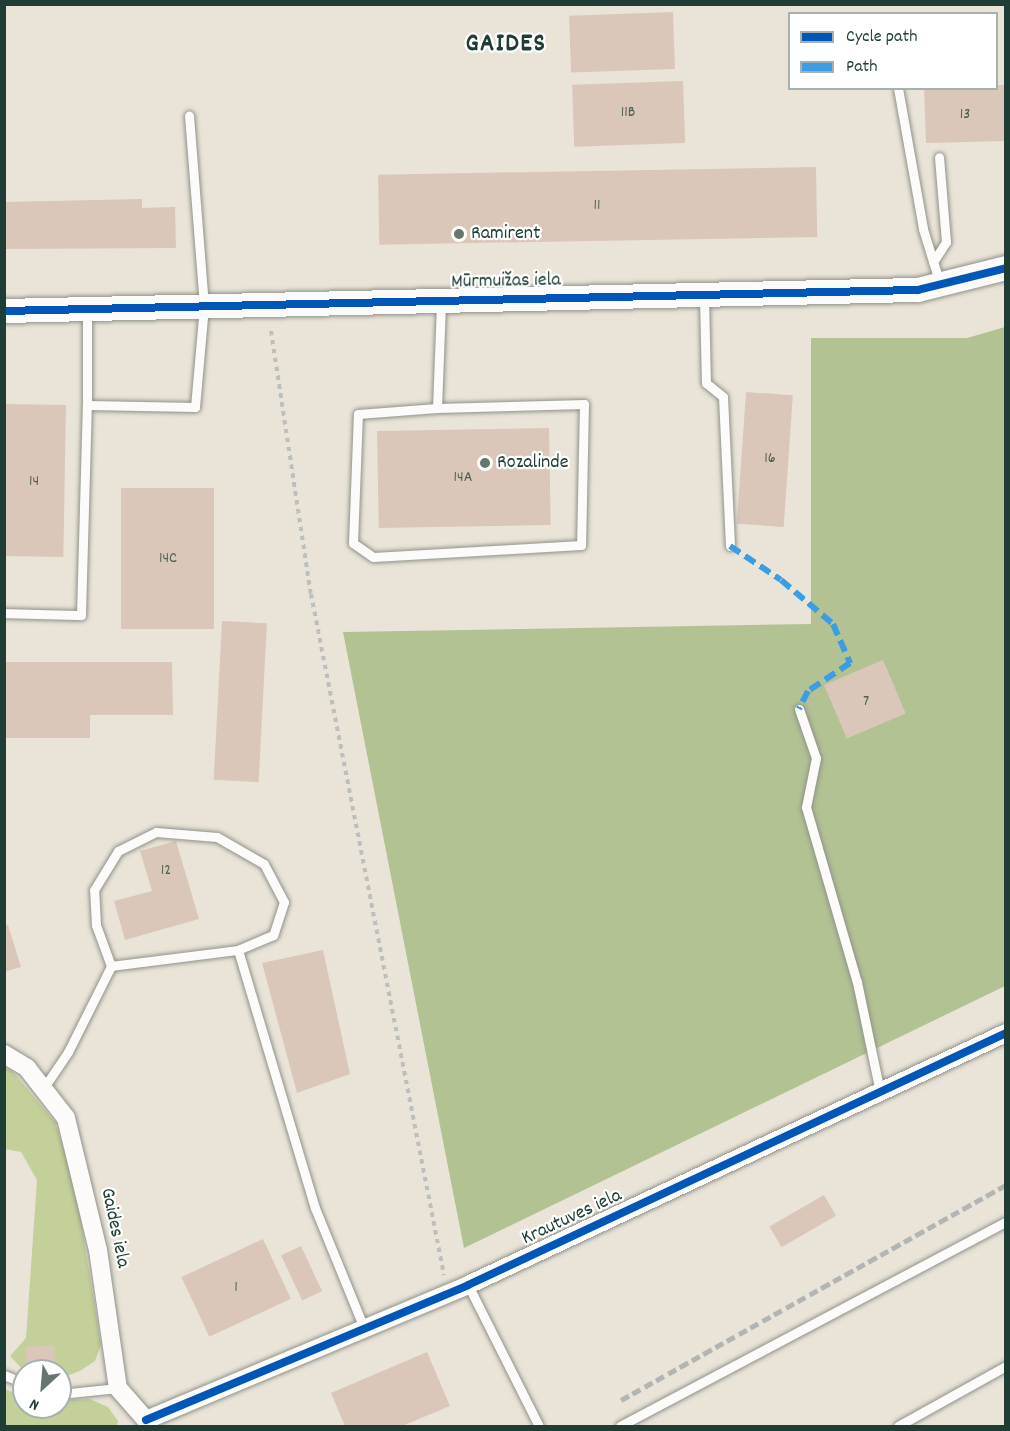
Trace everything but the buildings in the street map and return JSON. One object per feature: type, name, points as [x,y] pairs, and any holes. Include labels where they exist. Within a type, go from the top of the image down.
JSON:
[{"type":"street","name":"Mūrmuižas iela","points":[[4,311],[918,290],[937,273],[1005,268]]},
{"type":"street","name":"Krautuves iela","points":[[145,1423],[468,1285],[1005,1033]]},
{"type":"street","name":"Gaides iela","points":[[4,1054],[27,1068],[66,1118],[98,1250],[118,1388]]},
{"type":"street","points":[[118,1388],[145,1423]]},
{"type":"lane","points":[[898,90],[923,230],[937,273]]},
{"type":"lane","points":[[87,405],[195,407],[204,306],[189,116]]},
{"type":"lane","points":[[937,273],[946,242],[939,157]]},
{"type":"lane","points":[[704,294],[706,383],[723,398],[730,546]]},
{"type":"lane","points":[[437,408],[441,300]]},
{"type":"lane","points":[[4,614],[81,615],[87,405],[87,309]]},
{"type":"lane","points":[[584,404],[581,545],[373,557],[353,543],[358,414],[437,408],[584,404]]},
{"type":"lane","points":[[799,709],[816,758],[806,807],[857,982],[880,1092]]},
{"type":"lane","points":[[43,1089],[68,1052],[111,966],[96,925],[94,890],[118,851],[156,832],[217,837],[264,864],[284,902],[273,935],[238,950],[111,966]]},
{"type":"lane","points":[[238,950],[315,1208],[364,1328]]},
{"type":"lane","points":[[620,1426],[1005,1222]]},
{"type":"lane","points":[[468,1285],[539,1426]]},
{"type":"lane","points":[[898,1426],[1005,1366]]},
{"type":"lane","points":[[72,1393],[118,1388]]},
{"type":"path","points":[[271,331],[311,594],[448,1293]]},
{"type":"green space","points":[[1005,327],[1005,986],[464,1248],[343,632],[811,624],[811,338],[967,338]]},
{"type":"green space","points":[[4,1067],[13,1072],[55,1122],[75,1184],[101,1345],[95,1361],[72,1374],[72,1359],[13,1359],[10,1356],[26,1338],[37,1180],[21,1152],[5,1149]]},
{"type":"green space","points":[[4,1389],[12,1392],[12,1419],[72,1419],[72,1400],[90,1399],[108,1407],[118,1421],[117,1426],[5,1426]]},
{"type":"railway","points":[[621,1400],[1006,1185]]},
{"type":"marked path","points":[[730,546],[781,580],[833,624],[850,663],[808,691],[799,709]]},
{"type":"cycle path","points":[[4,311],[918,290],[1006,268]]},
{"type":"cycle path","points":[[146,1420],[468,1285],[1006,1033]]},
{"type":"place","name":"Ramirent","points":[[459,234]]},
{"type":"place","name":"Rozalinde","points":[[485,463]]},
{"type":"district","name":"GAIDES","points":[[506,45]]}]
